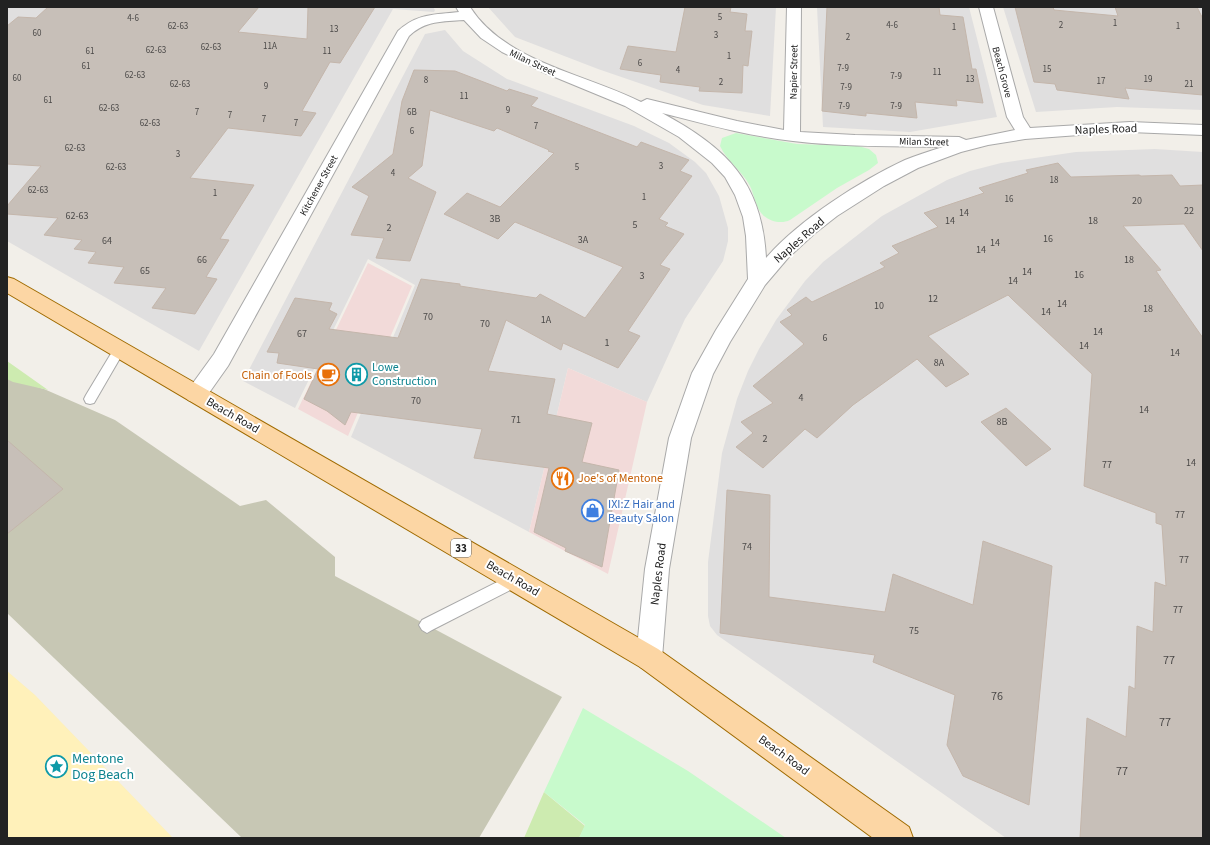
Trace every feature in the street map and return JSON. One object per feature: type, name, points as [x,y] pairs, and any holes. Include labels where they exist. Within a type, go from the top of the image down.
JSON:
[{"type":"main road","name":"Beach Road","points":[[7,284],[517,579],[649,658],[898,838]]},
{"type":"street","name":"Napier Street","points":[[792,136],[794,7]]},
{"type":"street","name":"Beach Grove","points":[[986,7],[1015,117],[1025,134]]},
{"type":"street","name":"Milan Street","points":[[465,11],[484,34],[513,54],[617,96],[665,122],[696,141],[710,152],[729,171],[746,200],[753,222],[758,280]]},
{"type":"street","name":"Kitchener Street","points":[[196,394],[221,360],[403,34],[413,25],[425,20],[465,11]]},
{"type":"street","name":"Milan Street","points":[[617,96],[727,124],[792,136],[822,139],[978,142]]},
{"type":"street","points":[[710,152],[714,134],[727,124]]},
{"type":"street","name":"Naples Road","points":[[649,658],[658,569],[680,438],[702,373],[758,280],[780,253],[808,229],[855,196],[897,172],[929,157],[978,142],[1025,134],[1130,127],[1203,130]]},
{"type":"street","name":"Milan Street","points":[[869,140],[885,152],[897,172]]},
{"type":"lane","points":[[90,399],[119,350]]},
{"type":"lane","points":[[427,625],[517,579]]},
{"type":"shaded area","points":[[7,7],[433,7],[435,10],[434,12],[393,9],[199,351],[7,241]]},
{"type":"shaded area","points":[[488,7],[776,7],[770,116],[703,105],[598,69],[515,37]]},
{"type":"shaded area","points":[[817,7],[969,7],[997,117],[910,132],[823,127]]},
{"type":"shaded area","points":[[1003,7],[1203,7],[1203,110],[1117,107],[1036,112]]},
{"type":"shaded area","points":[[445,30],[463,51],[507,79],[634,126],[669,143],[695,162],[706,173],[719,196],[728,228],[728,241],[723,261],[685,319],[647,402],[568,368],[529,532],[351,437],[415,285],[368,259],[295,408],[243,381],[425,34]]},
{"type":"shaded area","points":[[1155,149],[1203,152],[1203,838],[1006,838],[717,635],[710,626],[708,616],[708,562],[722,453],[737,399],[748,371],[776,320],[805,281],[823,262],[882,216],[947,180],[970,171],[1001,163],[1076,152]]},
{"type":"shaded area","points":[[368,263],[412,286],[348,436],[298,409]]},
{"type":"shaded area","points":[[568,368],[647,402],[608,574],[529,532]]},
{"type":"shaded area","points":[[7,378],[44,389],[115,420],[240,506],[266,500],[335,557],[335,576],[562,697],[479,838],[242,838],[7,613]]},
{"type":"green space","points":[[736,133],[797,144],[858,146],[869,149],[876,155],[878,163],[869,170],[837,188],[790,220],[777,222],[770,220],[761,213],[747,181],[720,146],[722,138]]},
{"type":"green space","points":[[7,361],[48,390],[13,382],[7,379]]},
{"type":"green space","points":[[583,708],[688,771],[786,838],[579,838],[585,825],[544,792]]},
{"type":"green space","points":[[544,792],[585,826],[579,838],[524,838]]},
{"type":"sand","name":"Mentone Dog Beach","points":[[7,671],[35,695],[173,838],[7,838]]},
{"type":"building","points":[[48,7],[259,7],[238,32],[307,39],[308,7],[375,7],[340,63],[330,62],[302,111],[316,113],[301,136],[228,128],[190,178],[254,185],[220,239],[229,240],[206,277],[217,279],[195,314],[152,308],[166,288],[114,283],[124,267],[88,263],[96,252],[74,249],[82,240],[44,235],[58,218],[7,214],[7,206],[41,166],[7,164],[7,26],[18,17],[36,18]]},
{"type":"building","points":[[685,7],[731,7],[730,12],[747,14],[745,31],[752,31],[748,66],[743,65],[742,93],[699,91],[700,87],[660,82],[661,75],[620,69],[628,46],[676,52]]},
{"type":"building","points":[[827,7],[939,7],[940,15],[963,17],[972,69],[976,69],[983,103],[956,100],[957,106],[915,102],[917,118],[866,113],[866,116],[822,111]]},
{"type":"building","points":[[1015,7],[1053,7],[1054,10],[1118,16],[1115,7],[1197,7],[1203,19],[1203,95],[1125,88],[1129,99],[1057,90],[1055,84],[1034,82]]},
{"type":"building","points":[[414,70],[455,71],[507,91],[509,89],[538,98],[531,106],[637,147],[641,142],[689,160],[680,171],[692,176],[659,219],[668,223],[665,226],[684,234],[660,265],[670,269],[628,331],[640,336],[618,368],[563,343],[561,350],[506,320],[488,371],[555,379],[547,414],[592,423],[582,462],[619,470],[602,567],[565,551],[566,548],[534,532],[549,468],[474,458],[482,429],[351,412],[345,425],[327,411],[304,399],[318,369],[277,363],[279,353],[267,352],[295,298],[332,303],[329,310],[337,314],[329,329],[398,338],[421,279],[460,284],[460,286],[536,298],[540,294],[585,318],[623,267],[515,222],[498,239],[444,214],[467,193],[500,207],[554,153],[497,128],[494,131],[430,110],[422,166],[408,178],[436,192],[410,261],[376,258],[384,238],[351,235],[369,196],[352,187],[393,154],[402,101]]},
{"type":"building","points":[[1058,163],[1071,177],[1172,175],[1180,186],[1203,185],[1203,251],[1184,224],[1123,226],[1161,270],[1156,271],[1203,338],[1203,838],[1080,838],[1087,718],[1126,737],[1129,686],[1135,689],[1137,626],[1153,632],[1155,582],[1166,586],[1162,525],[1156,523],[1156,513],[1084,486],[1092,374],[1008,295],[928,336],[969,374],[946,387],[917,359],[853,405],[817,438],[805,429],[763,468],[736,447],[753,433],[741,422],[773,403],[753,386],[804,344],[780,322],[792,315],[787,310],[806,297],[812,302],[885,267],[880,263],[899,253],[892,246],[938,227],[924,213],[984,193],[979,188],[1028,173],[1026,170]]},
{"type":"building","points":[[1006,408],[1051,449],[1026,466],[981,422]]},
{"type":"building","points":[[7,440],[63,489],[7,534]]},
{"type":"building","points":[[727,490],[770,495],[769,597],[885,612],[893,574],[973,605],[983,541],[1052,566],[1029,805],[963,776],[947,745],[955,695],[873,662],[875,655],[720,633]]},
{"type":"place","name":"Lowe Construction","points":[[357,374]]},
{"type":"place","name":"Chain of Fools","points":[[328,375]]},
{"type":"place","name":"Joe's of Mentone","points":[[563,478]]},
{"type":"place","name":"IXI:Z Hair and Beauty Salon","points":[[593,511]]},
{"type":"place","name":"Mentone Dog Beach","points":[[56,766]]}]
